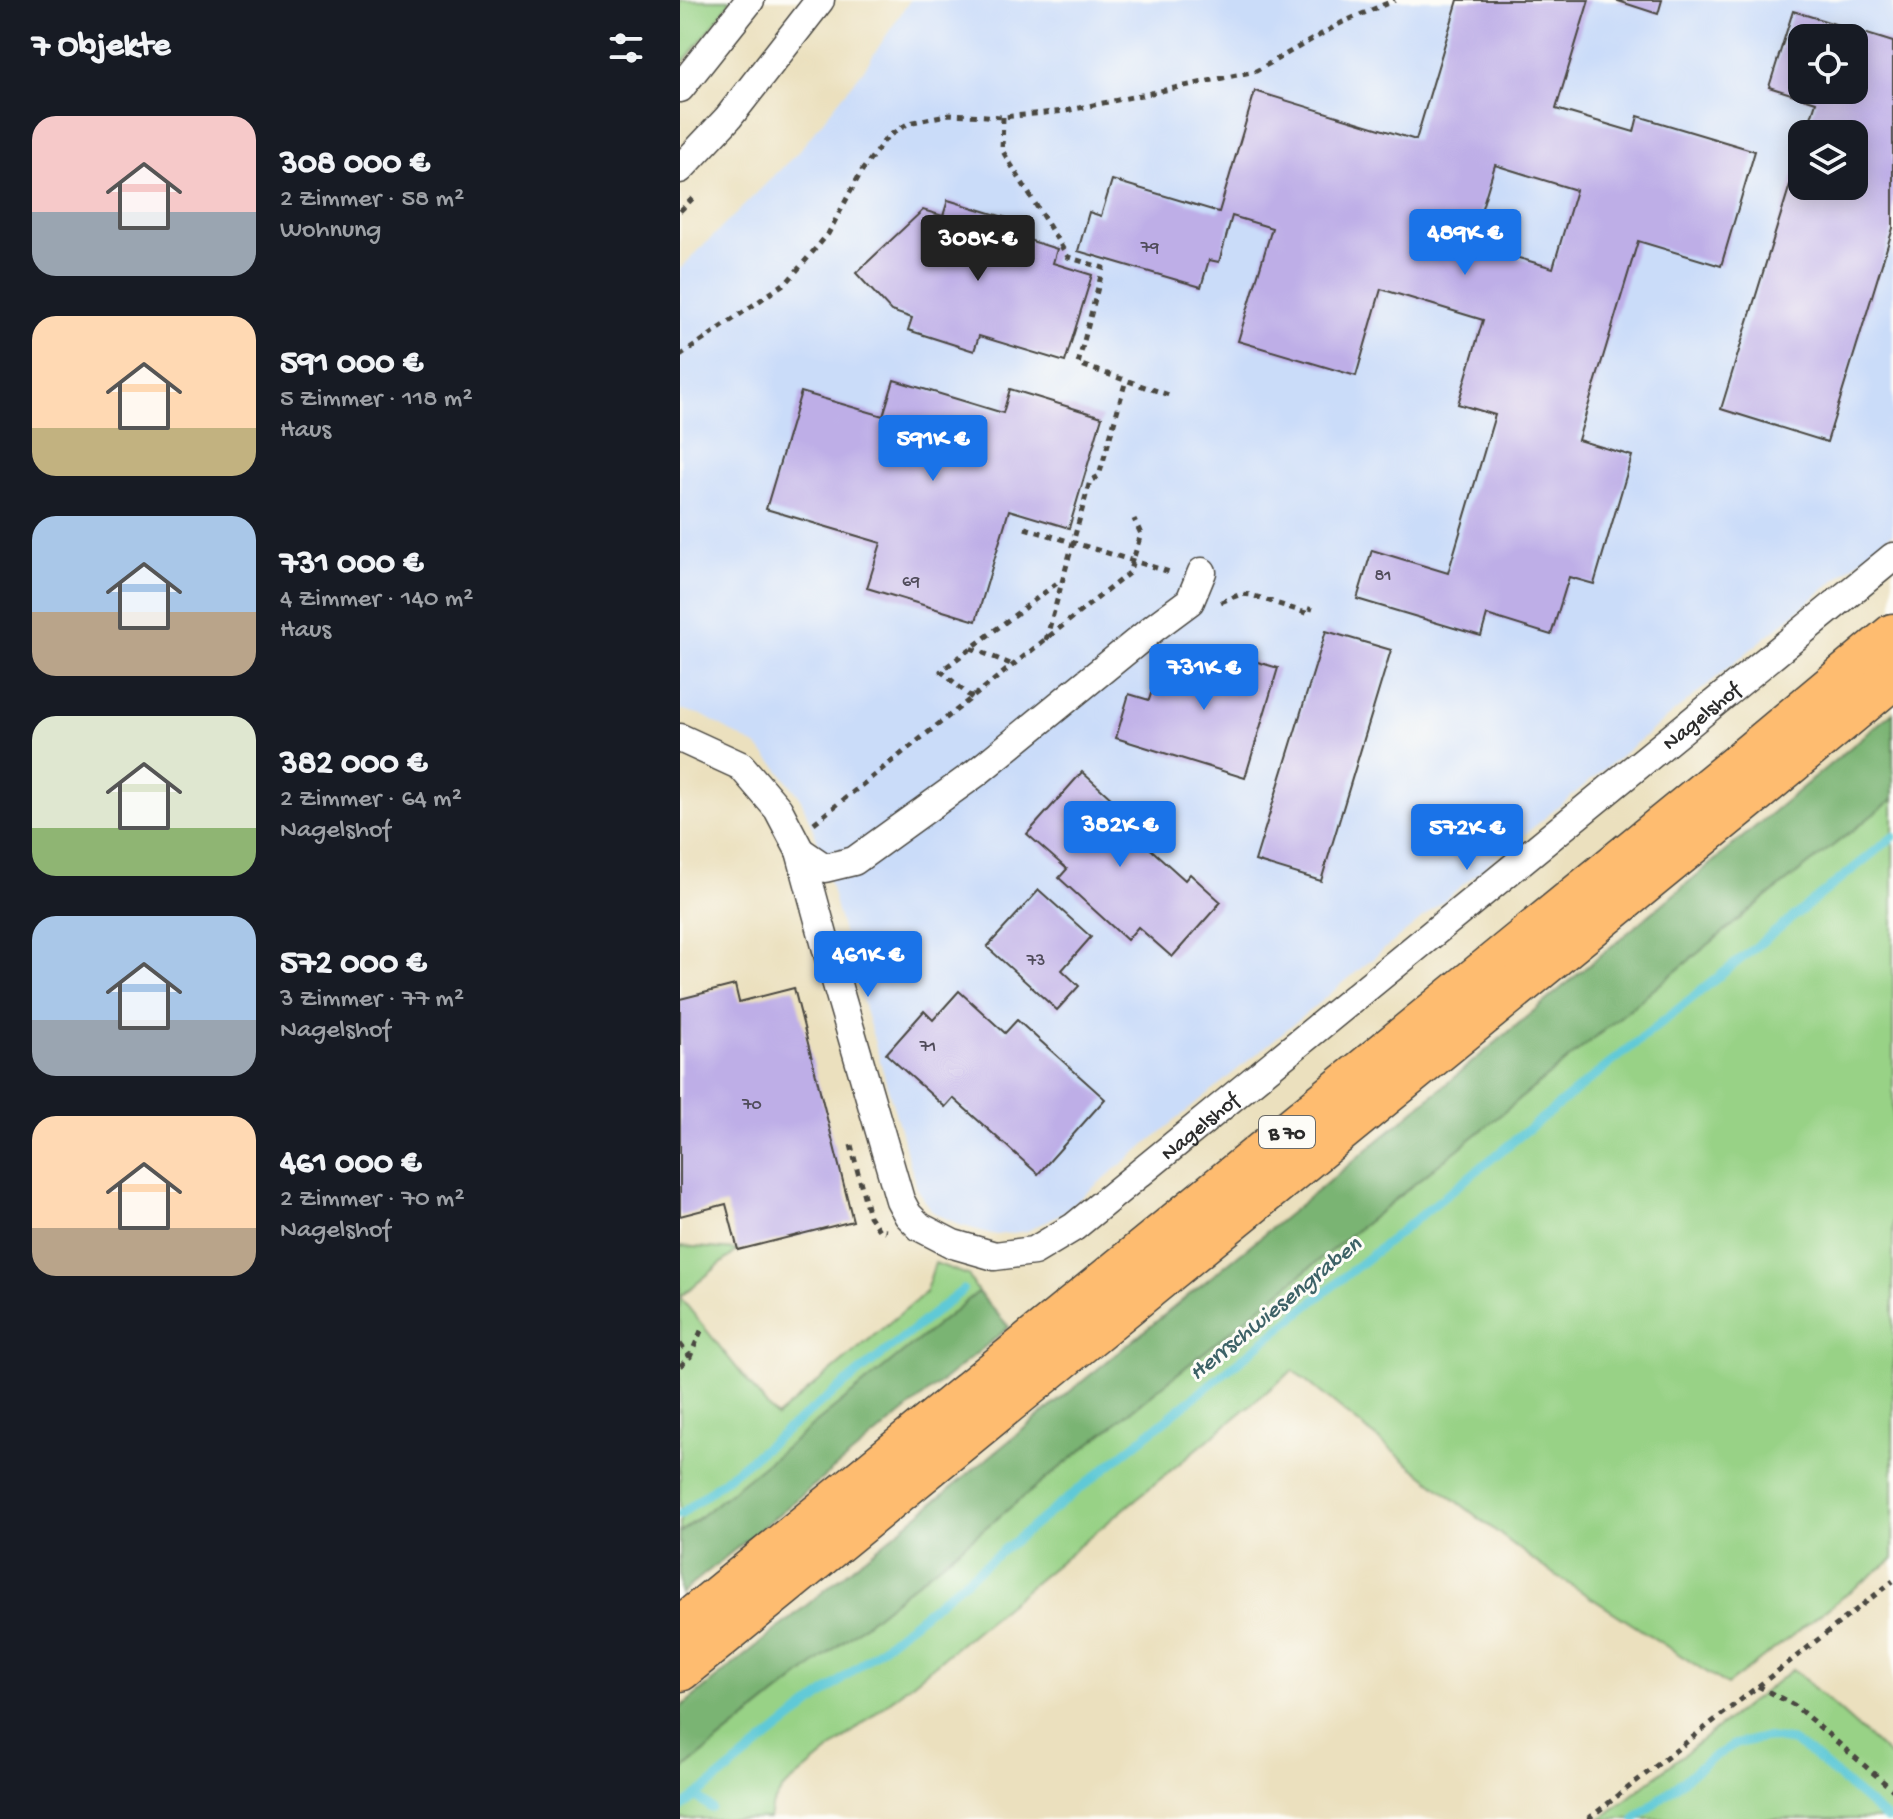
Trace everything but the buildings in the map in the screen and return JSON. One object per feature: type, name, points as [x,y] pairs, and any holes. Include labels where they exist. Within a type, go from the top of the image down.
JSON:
[{"type":"highway","name":"B 70","points":[[680,1628],[1893,635]]},
{"type":"highway","name":"B 70","points":[[680,1670],[1893,678]]},
{"type":"street","points":[[680,88],[750,0]]},
{"type":"street","points":[[680,169],[728,118],[820,0]]},
{"type":"street","name":"Nagelshof","points":[[680,738],[741,766],[805,839],[829,957],[900,1200],[908,1215],[920,1227],[953,1244],[995,1256],[1034,1251],[1074,1227],[1893,557]]},
{"type":"street","points":[[805,839],[825,868],[854,861],[976,773],[1190,601],[1200,576]]},
{"type":"path","points":[[680,356],[788,281],[828,234],[861,172],[887,137],[909,123],[950,114],[1003,117],[1065,111],[1256,71],[1343,22],[1395,0]]},
{"type":"path","points":[[1003,117],[1002,150],[1068,257],[1103,268],[1078,364],[1169,395]]},
{"type":"path","points":[[1046,640],[1090,481],[1099,476],[1126,380]]},
{"type":"path","points":[[805,839],[972,698],[1129,573],[1141,534],[1134,519]]},
{"type":"path","points":[[1025,528],[1132,561],[1200,576]]},
{"type":"path","points":[[972,698],[941,671],[1062,579]]},
{"type":"path","points":[[971,648],[1014,665]]},
{"type":"path","points":[[680,1366],[690,1357],[703,1326]]},
{"type":"path","points":[[680,1344],[690,1357]]},
{"type":"path","points":[[1588,1819],[1893,1581]]},
{"type":"path","points":[[1758,1686],[1794,1705],[1893,1790]]},
{"type":"shaded area","points":[[910,0],[1893,0],[1893,533],[1062,1213],[1027,1231],[996,1235],[960,1225],[933,1212],[918,1191],[819,844],[800,797],[756,746],[702,715],[680,709],[680,269],[798,152],[864,69]]},
{"type":"green space","points":[[680,0],[731,0],[680,66]]},
{"type":"green space","points":[[1893,712],[1893,799],[1759,903],[1483,1129],[680,1772],[680,1708],[1333,1178]]},
{"type":"green space","points":[[1893,799],[1893,1559],[1727,1685],[1540,1565],[1293,1370],[782,1790],[771,1808],[769,1819],[680,1819],[680,1772],[1483,1129],[1759,903]]},
{"type":"green space","points":[[680,1246],[738,1250],[680,1297]]},
{"type":"green space","points":[[935,1263],[968,1275],[978,1292],[680,1533],[680,1297],[776,1417],[925,1293]]},
{"type":"green space","points":[[978,1292],[1009,1327],[680,1594],[680,1533]]},
{"type":"green space","points":[[1793,1669],[1893,1759],[1893,1819],[1601,1819]]},
{"type":"waterway","name":"Herrschwiesengraben","points":[[680,1809],[1893,837]]},
{"type":"waterway","points":[[680,1515],[963,1290]]},
{"type":"waterway","points":[[1635,1819],[1706,1762],[1733,1745],[1765,1737],[1792,1741],[1813,1755],[1887,1819]]},
{"type":"waterway","points":[[696,1796],[711,1808]]}]
